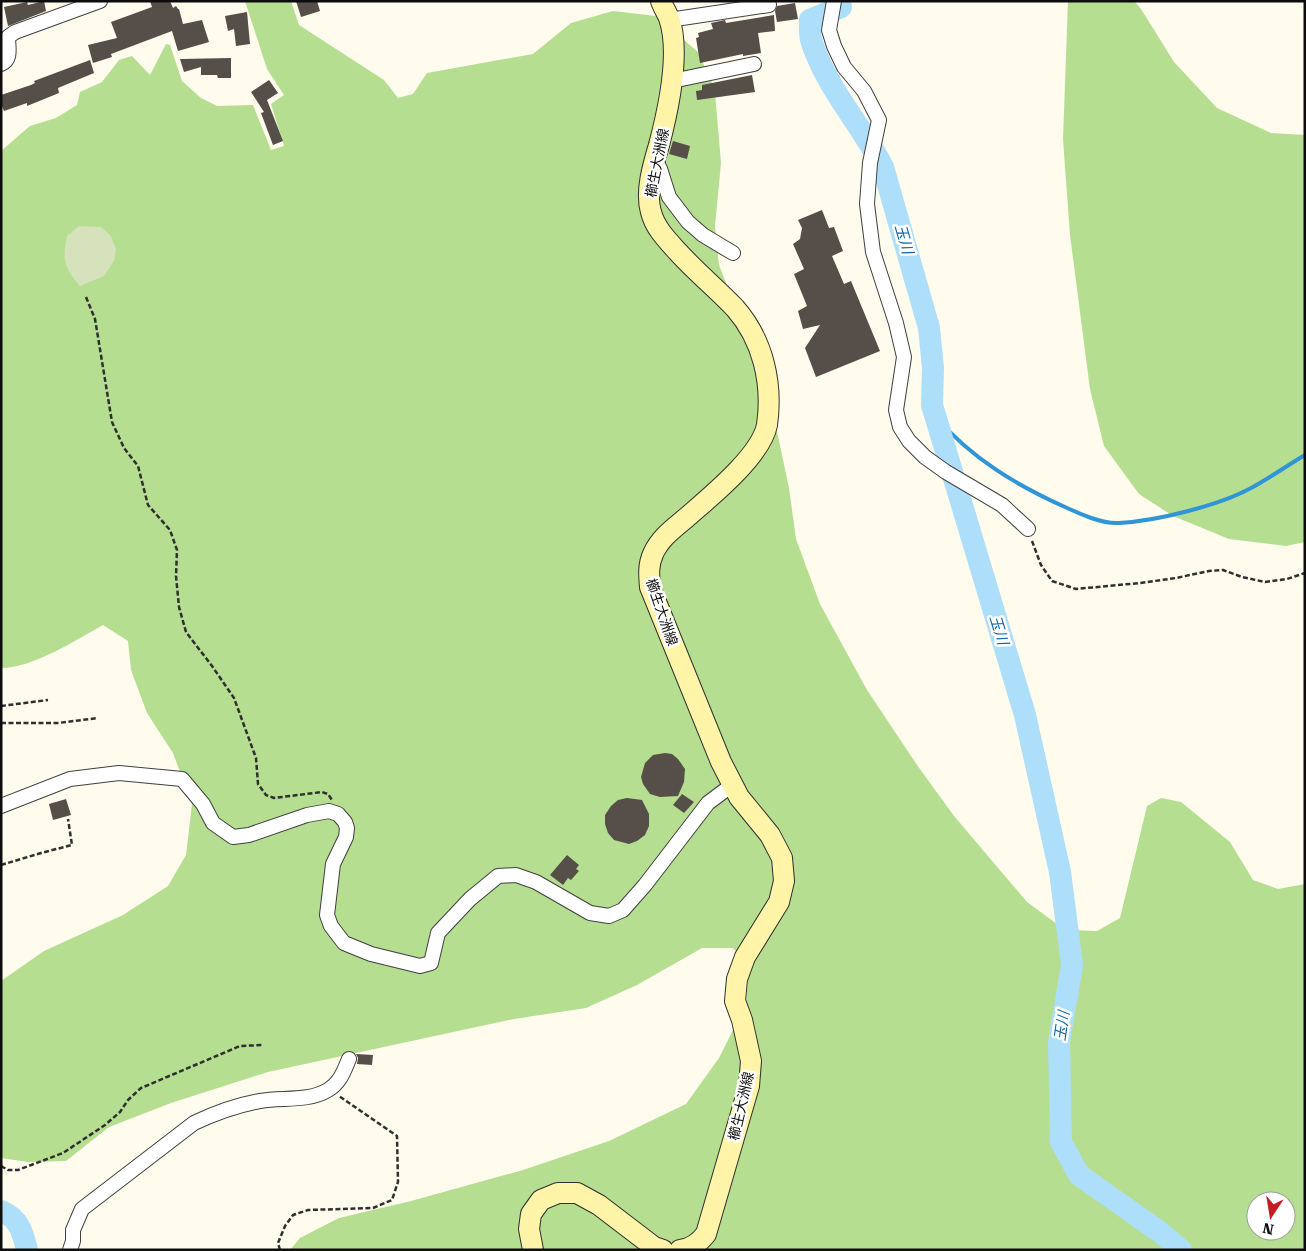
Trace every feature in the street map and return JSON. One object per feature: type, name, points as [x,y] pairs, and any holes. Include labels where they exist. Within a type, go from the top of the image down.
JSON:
[{"type":"main road","name":"櫛生大洲線","points":[[661,1],[670,20],[674,64],[663,130],[648,198],[651,213],[660,232],[691,267],[735,309],[754,337],[763,358],[768,380],[766,426],[760,442],[743,465],[701,505],[663,537],[653,553],[648,571],[650,587],[732,785],[739,797],[770,835],[782,858],[784,881],[780,902],[745,957],[737,979],[735,1001],[742,1020],[751,1062],[749,1086],[742,1112],[706,1234],[699,1243],[680,1250]]},
{"type":"main road","points":[[533,1250],[529,1229],[532,1214],[541,1200],[558,1193],[577,1193],[599,1205],[654,1247],[663,1250]]},
{"type":"street","points":[[1,64],[9,58],[8,37],[15,32],[100,1]]},
{"type":"street","points":[[670,20],[769,5],[768,1]]},
{"type":"street","points":[[834,1],[829,30],[834,46],[844,67],[864,91],[879,120],[870,163],[867,204],[873,252],[896,323],[904,357],[896,410],[900,426],[909,441],[925,457],[946,472],[1002,505],[1028,529]]},
{"type":"street","points":[[672,81],[754,64]]},
{"type":"street","points":[[655,160],[669,197],[688,222],[703,236],[733,253]]},
{"type":"street","points":[[1,806],[70,779],[119,773],[182,779],[203,804],[213,823],[232,837],[249,835],[307,815],[329,811],[338,814],[345,822],[347,828],[346,837],[339,848],[333,864],[327,915],[331,926],[344,942],[371,954],[420,966],[431,963],[438,933],[470,900],[498,876],[516,876],[536,882],[590,912],[608,916],[623,910],[645,885],[708,803],[732,785]]},
{"type":"street","points":[[70,1250],[73,1241],[73,1230],[82,1209],[194,1123],[211,1115],[260,1101],[303,1098],[319,1094],[330,1089],[340,1079],[349,1059]]},
{"type":"path","points":[[86,296],[95,319],[112,422],[124,448],[138,466],[148,504],[170,530],[177,550],[176,576],[179,607],[186,632],[234,698],[256,758],[258,784],[266,794],[274,798],[322,792],[328,794],[332,800],[329,811]]},
{"type":"path","points":[[1028,529],[1042,565],[1052,581],[1076,589],[1140,584],[1223,570],[1242,577],[1265,582],[1287,579],[1305,573]]},
{"type":"path","points":[[1,706],[48,700]]},
{"type":"path","points":[[1,723],[58,723],[98,718]]},
{"type":"path","points":[[1,865],[72,845],[68,819]]},
{"type":"path","points":[[1,1166],[8,1170],[18,1170],[63,1153],[120,1112],[128,1100],[141,1088],[240,1046],[263,1045]]},
{"type":"path","points":[[280,1250],[278,1243],[285,1226],[293,1215],[308,1210],[373,1208],[392,1200],[398,1182],[397,1136],[330,1089]]},
{"type":"green space","points":[[245,1],[291,1],[299,25],[384,80],[398,98],[413,94],[427,73],[533,54],[571,23],[613,11],[656,16],[698,52],[715,93],[721,163],[715,226],[719,265],[754,355],[775,422],[789,488],[796,539],[820,604],[867,690],[954,816],[1027,902],[1065,930],[1097,931],[1120,918],[1147,806],[1161,798],[1181,802],[1230,842],[1253,880],[1278,889],[1305,884],[1305,1250],[290,1250],[300,1238],[339,1218],[411,1201],[523,1170],[609,1141],[686,1104],[719,1058],[746,1004],[749,967],[733,948],[702,948],[637,985],[586,1008],[514,1019],[268,1072],[171,1103],[109,1127],[66,1161],[28,1162],[1,1158],[1,981],[44,951],[123,915],[168,886],[186,855],[192,804],[173,753],[147,713],[131,670],[128,641],[103,625],[40,658],[13,667],[1,668],[1,151],[30,126],[56,118],[77,105],[80,92],[102,82],[119,60],[132,56],[150,75],[166,44],[170,45],[182,81],[201,98],[217,106],[253,105],[271,150],[284,146],[271,104],[284,95],[267,69]]},
{"type":"green space","points":[[1068,1],[1134,1],[1174,62],[1217,108],[1271,133],[1305,135],[1305,542],[1286,546],[1229,539],[1173,516],[1139,494],[1104,446],[1090,389],[1070,235],[1063,139]]},
{"type":"green space","points":[[79,226],[101,227],[111,236],[116,249],[114,261],[104,276],[80,286],[68,269],[65,257],[67,236]]},
{"type":"building","points":[[44,1],[46,11],[8,26],[4,7],[27,2],[28,5]]},
{"type":"building","points":[[150,1],[170,1],[173,8],[176,6],[179,9],[183,24],[202,20],[209,42],[178,51],[172,31],[111,54],[112,57],[93,63],[88,45],[117,38],[111,22],[152,7]]},
{"type":"building","points":[[296,1],[317,1],[320,11],[301,17]]},
{"type":"building","points":[[795,3],[798,19],[777,22],[775,11],[777,6]]},
{"type":"building","points":[[247,12],[250,44],[236,46],[234,29],[228,31],[225,16]]},
{"type":"building","points":[[774,15],[775,31],[758,33],[761,53],[743,56],[743,54],[700,63],[696,38],[699,37],[698,33],[713,29],[711,23],[725,20],[726,23]]},
{"type":"building","points":[[231,58],[231,78],[218,78],[217,75],[201,75],[201,67],[184,72],[180,59]]},
{"type":"building","points":[[90,60],[94,73],[58,88],[59,93],[27,106],[27,103],[4,111],[1,104],[1,95],[31,85],[35,83],[34,81]]},
{"type":"building","points":[[752,75],[755,92],[697,100],[696,91],[702,90],[702,85]]},
{"type":"building","points":[[269,80],[278,93],[267,100],[283,141],[273,145],[261,113],[264,112],[251,92]]},
{"type":"building","points":[[673,141],[690,146],[687,159],[669,154]]},
{"type":"building","points":[[822,210],[829,228],[834,227],[843,251],[832,256],[844,284],[851,281],[880,351],[816,377],[805,348],[820,325],[803,329],[798,311],[807,306],[794,274],[804,269],[793,244],[800,239],[802,228],[798,220]]},
{"type":"building","points":[[672,754],[685,769],[684,782],[678,796],[660,797],[650,794],[643,784],[641,777],[645,763],[653,755]]},
{"type":"building","points":[[682,794],[694,802],[684,813],[673,805]]},
{"type":"building","points":[[627,798],[642,800],[649,814],[649,826],[645,835],[629,844],[614,840],[608,833],[605,824],[605,815],[611,806],[618,800]]},
{"type":"building","points":[[66,799],[71,815],[53,820],[49,804]]},
{"type":"building","points":[[567,855],[579,865],[576,869],[579,871],[571,880],[568,878],[563,885],[550,875]]},
{"type":"building","points":[[356,1054],[373,1055],[372,1065],[357,1064],[358,1058]]},
{"type":"waterway","name":"玉川","points":[[840,1],[841,7],[810,20],[811,40],[818,60],[835,91],[883,167],[929,328],[933,368],[932,405],[1025,715],[1060,872],[1072,965],[1059,1042],[1061,1142],[1079,1175],[1160,1232],[1181,1250]]},
{"type":"waterway","points":[[936,417],[979,458],[1012,480],[1077,513],[1112,523],[1151,519],[1207,506],[1240,494],[1305,455]]},
{"type":"waterway","points":[[1,1211],[16,1222],[22,1232],[27,1250]]}]
